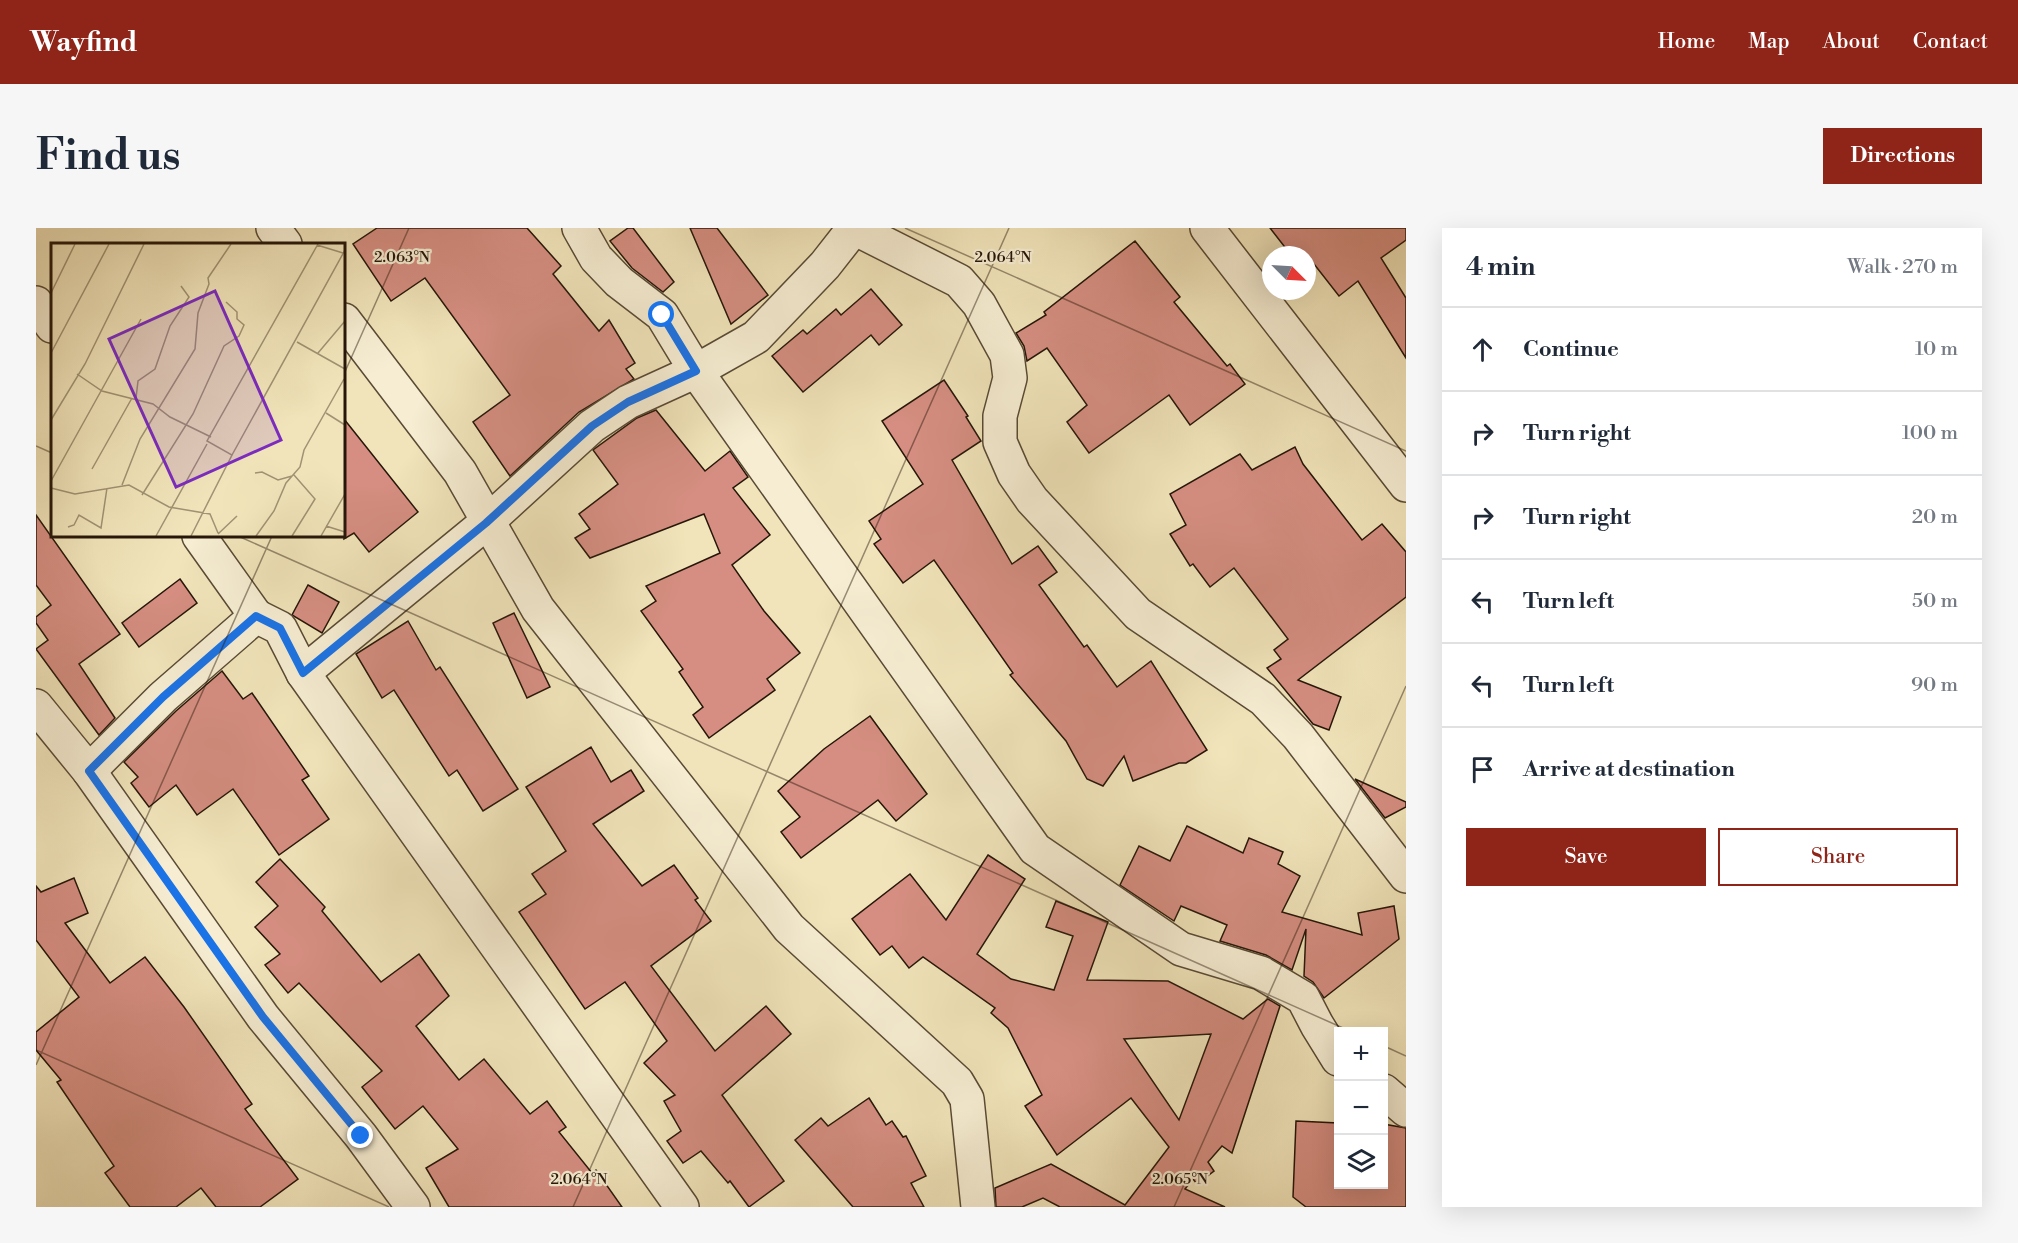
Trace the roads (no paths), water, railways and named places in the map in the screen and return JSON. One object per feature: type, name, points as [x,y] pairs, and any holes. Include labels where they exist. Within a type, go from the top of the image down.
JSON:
[{"type":"street","points":[[273,228],[284,243]]},
{"type":"street","points":[[579,228],[596,258],[619,282],[662,315],[696,371],[1035,849],[1181,949],[1261,973],[1304,998],[1334,1053]]},
{"type":"street","points":[[303,673],[486,523],[592,426],[628,402],[696,371],[756,337],[825,265],[854,228],[958,281],[979,304],[1007,355],[1010,378],[1000,416],[1000,442],[1014,474],[1032,500],[1138,614],[1263,699],[1298,736],[1406,876]]},
{"type":"street","points":[[1207,228],[1406,485]]},
{"type":"street","points":[[36,303],[51,325]]},
{"type":"street","points":[[345,321],[460,472],[486,523],[524,580],[538,609],[789,928],[957,1082],[967,1099],[978,1207]]},
{"type":"street","points":[[200,537],[256,616],[280,628],[303,673],[682,1207]]},
{"type":"street","points":[[89,771],[163,697],[256,616]]},
{"type":"street","points":[[36,706],[89,771],[263,1017],[361,1136],[413,1207]]},
{"type":"street","points":[[1388,1095],[1406,1110]]}]
